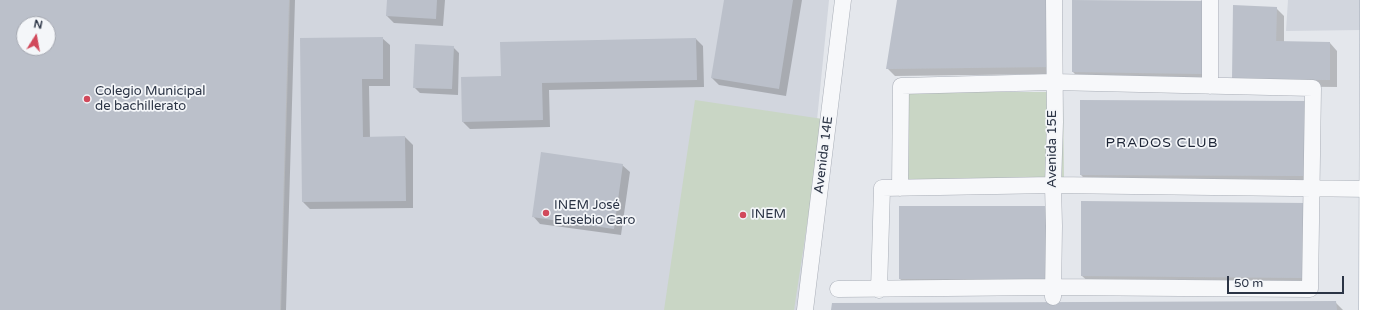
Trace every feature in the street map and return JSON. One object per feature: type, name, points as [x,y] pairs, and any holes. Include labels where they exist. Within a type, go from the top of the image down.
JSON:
[{"type":"main road","points":[[1370,310],[1372,189],[1371,0]]},
{"type":"street","name":"Avenida 14E","points":[[805,310],[843,0]]},
{"type":"street","name":"Avenida 15E","points":[[1053,292],[1054,0]]},
{"type":"street","points":[[1210,0],[1210,86]]},
{"type":"street","points":[[838,290],[1053,292],[1310,289],[1313,88],[1053,82],[901,86],[900,188]]},
{"type":"street","points":[[879,290],[882,188],[1053,185],[1372,189]]},
{"type":"shaded area","name":"INEM José Eusebio Caro","points":[[290,0],[829,0],[798,310],[281,310]]},
{"type":"shaded area","points":[[1288,0],[1361,0],[1361,30],[1286,31]]},
{"type":"green space","points":[[904,92],[1063,92],[1064,182],[902,182]]},
{"type":"green space","name":"INEM","points":[[695,100],[823,119],[794,310],[664,310]]},
{"type":"building","points":[[0,0],[289,0],[280,310],[0,310]]},
{"type":"building","points":[[387,0],[437,0],[436,19],[386,16]]},
{"type":"building","points":[[724,0],[793,0],[779,89],[711,78]]},
{"type":"building","points":[[897,0],[1047,0],[1047,67],[886,69]]},
{"type":"building","points":[[1072,0],[1205,1],[1204,74],[1072,72]]},
{"type":"building","points":[[1233,5],[1277,7],[1276,41],[1330,42],[1330,80],[1232,79]]},
{"type":"building","points":[[383,37],[383,79],[362,79],[363,137],[405,136],[406,201],[302,202],[300,38]]},
{"type":"building","points":[[696,38],[697,80],[542,83],[543,120],[462,122],[461,77],[501,76],[500,42]]},
{"type":"building","points":[[415,44],[454,46],[452,89],[413,88]]},
{"type":"building","points":[[1080,100],[1308,101],[1308,176],[1080,175]]},
{"type":"building","points":[[541,152],[623,164],[614,229],[532,217]]},
{"type":"building","points":[[1081,201],[1307,203],[1306,278],[1081,276]]},
{"type":"building","points":[[899,206],[1048,206],[1048,279],[899,279]]},
{"type":"building","points":[[1336,301],[1337,310],[831,310],[832,303]]},
{"type":"place","name":"Colegio Municipal de bachillerato","points":[[87,99]]},
{"type":"place","name":"INEM José Eusebio Caro","points":[[546,213]]},
{"type":"place","name":"INEM","points":[[743,215]]},
{"type":"district","name":"PRADOS CLUB","points":[[1162,143]]}]
